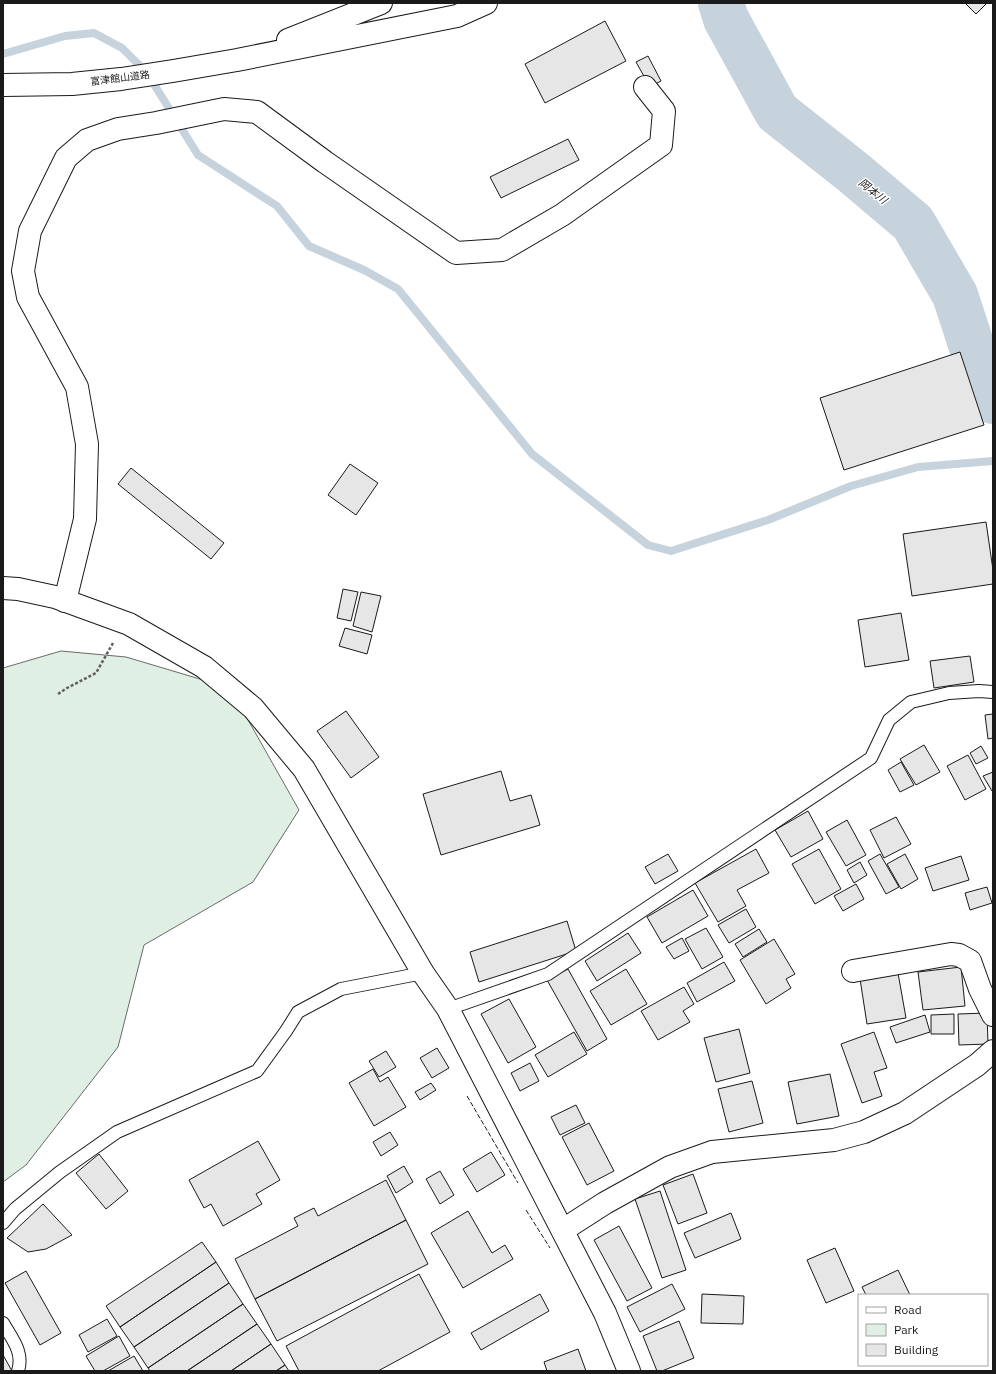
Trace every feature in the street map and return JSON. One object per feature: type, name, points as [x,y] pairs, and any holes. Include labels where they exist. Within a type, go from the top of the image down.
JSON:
[{"type":"main road","points":[[237,60],[381,3]]},
{"type":"main road","points":[[237,60],[457,16],[486,3]]},
{"type":"main road","name":"富津館山道路","points":[[3,85],[72,84],[121,79],[237,60]]},
{"type":"main road","points":[[65,601],[85,519],[88,444],[77,387],[28,297],[23,271],[30,231],[66,158],[87,140],[118,129],[224,109],[257,112],[325,162],[456,253],[502,250],[562,215],[661,145],[664,111],[645,86]]},
{"type":"main road","points":[[10,589],[55,597],[129,624],[204,667],[253,708],[304,769],[423,973],[448,1009],[605,1313],[629,1371]]},
{"type":"main road","points":[[853,971],[951,954],[959,954],[970,961],[980,989],[993,1015]]},
{"type":"main road","points":[[562,1230],[605,1203],[670,1167],[712,1152],[834,1140],[864,1132],[905,1113],[977,1065],[993,1051]]},
{"type":"lane","points":[[448,1009],[548,974],[871,758],[889,720],[911,702],[949,693],[979,691],[993,692]]},
{"type":"lane","points":[[3,1223],[15,1210],[60,1172],[117,1132],[256,1071],[286,1031],[298,1012],[341,989],[423,973]]},
{"type":"lane","points":[[3,1323],[20,1353],[20,1364],[18,1371]]},
{"type":"path","points":[[58,694],[96,673],[115,639],[116,619]]},
{"type":"green space","points":[[61,651],[126,657],[230,688],[299,810],[253,882],[144,945],[118,1047],[26,1165],[3,1182],[3,668]]},
{"type":"building","points":[[965,3],[987,3],[976,14]]},
{"type":"building","points":[[605,21],[626,61],[545,103],[525,64]]},
{"type":"building","points":[[648,56],[661,81],[650,87],[636,62]]},
{"type":"building","points":[[568,139],[579,160],[501,198],[490,177]]},
{"type":"building","points":[[960,352],[984,425],[844,470],[820,398]]},
{"type":"building","points":[[350,464],[378,483],[356,515],[328,495]]},
{"type":"building","points":[[131,468],[224,543],[211,559],[118,484]]},
{"type":"building","points":[[986,522],[993,570],[993,584],[912,596],[903,534]]},
{"type":"building","points":[[343,589],[358,592],[351,621],[337,618]]},
{"type":"building","points":[[361,592],[381,596],[372,632],[353,626]]},
{"type":"building","points":[[901,613],[909,660],[865,667],[858,620]]},
{"type":"building","points":[[345,628],[372,635],[367,654],[339,646]]},
{"type":"building","points":[[970,656],[974,682],[934,688],[930,661]]},
{"type":"building","points":[[346,711],[379,757],[351,778],[317,731]]},
{"type":"building","points":[[993,714],[993,738],[988,739],[985,715]]},
{"type":"building","points":[[924,745],[940,772],[916,785],[900,759]]},
{"type":"building","points":[[981,746],[988,758],[976,764],[970,753]]},
{"type":"building","points":[[968,755],[986,789],[965,800],[947,766]]},
{"type":"building","points":[[901,762],[914,785],[900,792],[888,770]]},
{"type":"building","points":[[501,771],[510,801],[531,795],[540,825],[441,855],[423,794]]},
{"type":"building","points":[[993,772],[993,790],[992,791],[983,776]]},
{"type":"building","points":[[808,811],[823,839],[791,857],[775,830]]},
{"type":"building","points":[[896,817],[911,844],[884,858],[870,830]]},
{"type":"building","points":[[847,820],[866,855],[846,866],[826,832]]},
{"type":"building","points":[[756,849],[769,873],[737,890],[746,906],[718,922],[695,883]]},
{"type":"building","points":[[819,849],[841,889],[815,904],[792,864]]},
{"type":"building","points":[[668,854],[678,871],[655,884],[645,867]]},
{"type":"building","points":[[880,854],[899,887],[886,894],[868,861]]},
{"type":"building","points":[[905,854],[918,879],[901,889],[887,864]]},
{"type":"building","points":[[961,856],[969,880],[933,891],[925,868]]},
{"type":"building","points":[[860,862],[867,875],[854,883],[847,870]]},
{"type":"building","points":[[856,884],[864,899],[843,911],[834,896]]},
{"type":"building","points":[[987,887],[992,903],[970,910],[965,893]]},
{"type":"building","points":[[693,890],[708,916],[662,943],[647,917]]},
{"type":"building","points":[[746,909],[756,927],[729,943],[718,925]]},
{"type":"building","points":[[567,921],[576,951],[479,982],[470,952]]},
{"type":"building","points":[[706,928],[723,957],[702,969],[685,939]]},
{"type":"building","points":[[759,929],[767,942],[743,957],[735,944]]},
{"type":"building","points":[[628,933],[641,953],[597,981],[585,961]]},
{"type":"building","points":[[682,938],[689,951],[674,959],[666,947]]},
{"type":"building","points":[[774,939],[795,974],[786,979],[791,988],[766,1004],[740,960]]},
{"type":"building","points":[[724,962],[735,981],[697,1002],[687,983]]},
{"type":"building","points":[[961,967],[965,1006],[923,1010],[918,972]]},
{"type":"building","points":[[568,969],[607,1039],[587,1051],[547,980]]},
{"type":"building","points":[[626,969],[647,1004],[611,1025],[590,991]]},
{"type":"building","points":[[898,973],[906,1018],[867,1024],[860,979]]},
{"type":"building","points":[[684,987],[694,1004],[683,1011],[690,1022],[658,1040],[641,1011]]},
{"type":"building","points":[[509,999],[536,1047],[508,1063],[481,1014]]},
{"type":"building","points":[[987,1013],[988,1044],[959,1045],[958,1014]]},
{"type":"building","points":[[954,1014],[954,1034],[931,1034],[931,1015]]},
{"type":"building","points":[[925,1015],[930,1032],[896,1043],[890,1027]]},
{"type":"building","points":[[739,1029],[750,1073],[716,1082],[704,1038]]},
{"type":"building","points":[[574,1032],[587,1054],[548,1077],[535,1055]]},
{"type":"building","points":[[874,1032],[887,1068],[874,1072],[882,1096],[862,1103],[841,1044]]},
{"type":"building","points":[[437,1048],[449,1068],[432,1078],[420,1058]]},
{"type":"building","points":[[386,1051],[396,1067],[379,1077],[369,1061]]},
{"type":"building","points":[[530,1063],[539,1081],[520,1091],[511,1073]]},
{"type":"building","points":[[373,1069],[380,1082],[388,1077],[406,1107],[374,1126],[349,1083]]},
{"type":"building","points":[[830,1074],[839,1116],[797,1124],[788,1082]]},
{"type":"building","points":[[752,1081],[763,1123],[729,1132],[718,1089]]},
{"type":"building","points":[[431,1083],[436,1090],[420,1100],[415,1092]]},
{"type":"building","points":[[576,1105],[585,1123],[560,1135],[551,1117]]},
{"type":"building","points":[[589,1123],[614,1171],[587,1185],[562,1137]]},
{"type":"building","points":[[390,1132],[398,1145],[381,1156],[373,1142]]},
{"type":"building","points":[[258,1141],[280,1180],[256,1194],[262,1204],[223,1226],[211,1204],[204,1208],[189,1180]]},
{"type":"building","points":[[491,1152],[505,1175],[477,1192],[463,1169]]},
{"type":"building","points":[[99,1154],[128,1191],[106,1209],[76,1173]]},
{"type":"building","points":[[404,1166],[413,1182],[396,1193],[387,1176]]},
{"type":"building","points":[[440,1171],[454,1195],[440,1204],[426,1179]]},
{"type":"building","points":[[693,1174],[707,1213],[678,1224],[663,1185]]},
{"type":"building","points":[[386,1180],[406,1220],[255,1299],[235,1259],[298,1226],[294,1218],[314,1208],[318,1216]]},
{"type":"building","points":[[660,1191],[686,1270],[662,1278],[635,1199]]},
{"type":"building","points":[[43,1204],[72,1235],[46,1249],[28,1252],[7,1238]]},
{"type":"building","points":[[468,1211],[492,1253],[505,1245],[513,1259],[463,1288],[431,1233]]},
{"type":"building","points":[[731,1213],[741,1239],[695,1258],[684,1233]]},
{"type":"building","points":[[406,1220],[428,1264],[277,1341],[255,1299]]},
{"type":"building","points":[[619,1226],[652,1288],[627,1301],[594,1240]]},
{"type":"building","points":[[202,1242],[216,1262],[120,1327],[106,1306]]},
{"type":"building","points":[[835,1248],[854,1291],[826,1303],[807,1260]]},
{"type":"building","points":[[216,1262],[229,1283],[134,1347],[120,1327]]},
{"type":"building","points":[[898,1270],[910,1294],[866,1294],[862,1287]]},
{"type":"building","points":[[26,1271],[61,1333],[40,1345],[5,1283]]},
{"type":"building","points":[[419,1274],[450,1332],[378,1371],[299,1371],[286,1346]]},
{"type":"building","points":[[229,1283],[243,1304],[148,1368],[134,1347]]},
{"type":"building","points":[[672,1284],[685,1309],[640,1332],[627,1307]]},
{"type":"building","points":[[540,1294],[549,1311],[481,1350],[471,1333]]},
{"type":"building","points":[[702,1294],[744,1296],[743,1324],[701,1323]]},
{"type":"building","points":[[243,1304],[257,1324],[187,1371],[150,1371],[148,1368]]},
{"type":"building","points":[[107,1319],[117,1336],[88,1352],[79,1335]]},
{"type":"building","points":[[679,1321],[694,1358],[662,1371],[657,1371],[643,1336]]},
{"type":"building","points":[[257,1324],[271,1344],[231,1371],[187,1371]]},
{"type":"building","points":[[119,1336],[130,1356],[103,1371],[95,1371],[86,1356]]},
{"type":"building","points":[[271,1344],[285,1365],[276,1371],[231,1371]]},
{"type":"building","points":[[578,1349],[586,1371],[547,1371],[544,1362]]},
{"type":"building","points":[[3,1355],[12,1371],[3,1371]]},
{"type":"building","points":[[134,1356],[143,1371],[108,1371]]},
{"type":"building","points":[[285,1365],[289,1371],[276,1371]]},
{"type":"waterway","name":"岡本川","points":[[721,3],[726,19],[777,112],[854,173],[913,223],[955,295],[984,384],[993,401]]},
{"type":"waterway","points":[[3,54],[65,36],[94,33],[122,48],[147,73],[198,155],[277,206],[309,246],[364,270],[398,289],[532,454],[648,545],[671,551],[768,520],[851,486],[918,467],[993,461]]},
{"type":"fence","points":[[467,1096],[518,1183]]},
{"type":"fence","points":[[526,1210],[550,1248]]}]
